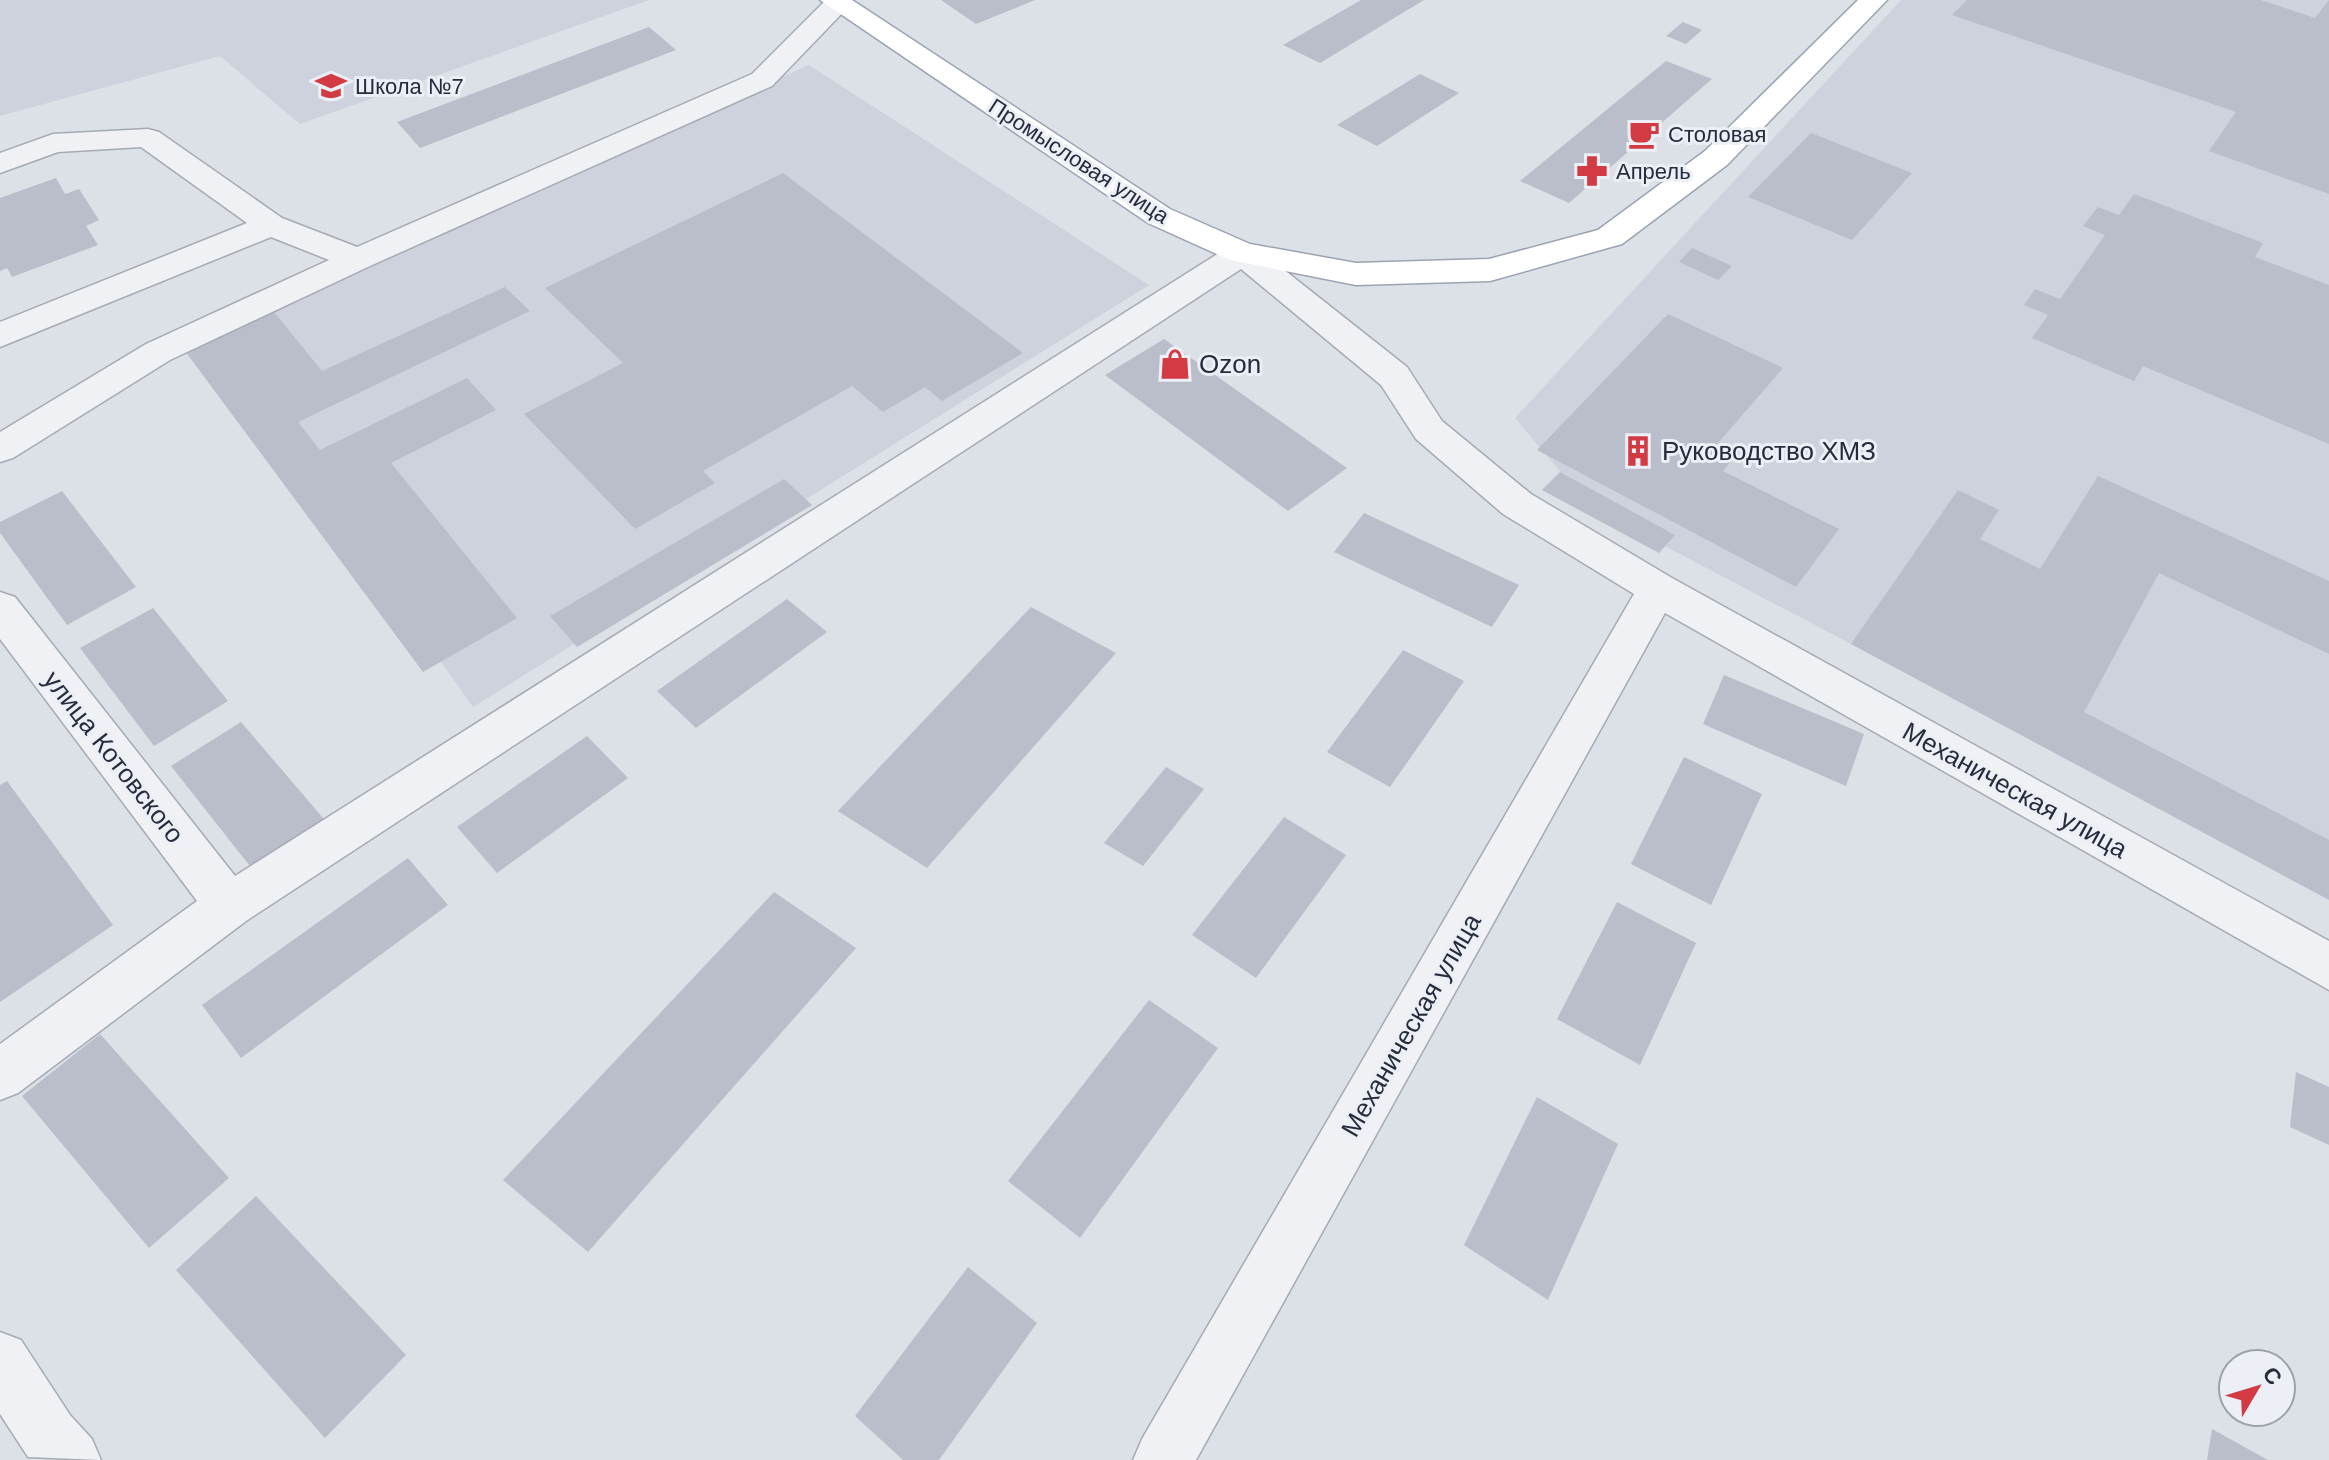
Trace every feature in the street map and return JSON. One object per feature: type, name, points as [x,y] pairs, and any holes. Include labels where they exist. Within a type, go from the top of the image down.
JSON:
[{"type":"main road","name":"Промысловая улица","points":[[836,1],[1159,216],[1242,253],[1356,274],[1490,270],[1610,237],[1716,158],[1873,0]]},
{"type":"street","points":[[0,449],[158,352],[358,259],[762,80],[836,1]]},
{"type":"street","points":[[0,164],[53,143],[148,138],[271,225],[358,259]]},
{"type":"street","points":[[0,335],[271,225]]},
{"type":"street","name":"Механическая улица","points":[[1242,253],[1394,376],[1429,430],[1517,504],[1658,589],[2329,967]]},
{"type":"street","points":[[0,1075],[229,906],[1242,253]]},
{"type":"street","name":"Механическая улица","points":[[1163,1460],[1658,589]]},
{"type":"street","name":"улица Котовского","points":[[0,608],[229,906]]},
{"type":"street","points":[[0,1361],[49,1436],[71,1460]]},
{"type":"shaded area","name":"Школа №7","points":[[0,0],[649,0],[300,124],[220,56],[0,116]]},
{"type":"shaded area","points":[[1901,0],[2329,0],[2329,896],[1589,506],[1515,418]]},
{"type":"shaded area","points":[[809,65],[1149,285],[473,707],[210,334]]},
{"type":"building","points":[[941,0],[1035,0],[976,24]]},
{"type":"building","points":[[1361,0],[1424,0],[1320,63],[1283,45]]},
{"type":"building","points":[[1967,0],[2261,0],[2315,18],[2329,0],[2329,194],[2209,151],[2236,112],[1952,15]]},
{"type":"building","points":[[1683,22],[1702,30],[1686,44],[1666,36]]},
{"type":"building","points":[[649,27],[676,50],[420,148],[397,122]]},
{"type":"building","points":[[1666,61],[1712,79],[1569,203],[1520,181]]},
{"type":"building","points":[[1420,74],[1459,93],[1377,146],[1337,125]]},
{"type":"building","points":[[1811,133],[1912,173],[1852,240],[1748,197]]},
{"type":"building","points":[[783,173],[1023,353],[942,401],[925,387],[883,412],[852,386],[703,471],[715,483],[635,529],[524,414],[623,363],[545,288]]},
{"type":"building","points":[[56,178],[65,194],[79,189],[99,220],[86,226],[98,245],[12,277],[7,268],[0,271],[0,198]]},
{"type":"building","points":[[2134,194],[2263,243],[2255,257],[2329,285],[2329,444],[2143,366],[2134,381],[2032,338],[2048,315],[2024,305],[2035,289],[2060,299],[2105,235],[2083,226],[2098,207],[2119,215]]},
{"type":"building","points":[[1692,248],[1732,266],[1718,280],[1679,262]]},
{"type":"building","points":[[505,287],[530,311],[298,422],[320,450],[467,378],[496,410],[391,463],[517,618],[423,672],[185,351],[274,312],[322,371]]},
{"type":"building","name":"Руководство ХМЗ","points":[[1668,314],[1783,368],[1719,442],[1739,452],[1723,471],[1839,529],[1796,587],[1537,450]]},
{"type":"building","points":[[1164,339],[1347,468],[1288,511],[1105,375]]},
{"type":"building","points":[[1560,472],[1675,535],[1659,553],[1542,490]]},
{"type":"building","points":[[2098,476],[2329,581],[2329,654],[2159,573],[2084,712],[2329,840],[2329,900],[1851,644],[1958,490],[1999,510],[1980,539],[2040,569]]},
{"type":"building","points":[[784,479],[812,505],[577,647],[550,616]]},
{"type":"building","points":[[62,491],[136,587],[67,625],[0,533],[0,522]]},
{"type":"building","points":[[1364,513],[1519,585],[1492,627],[1334,552]]},
{"type":"building","points":[[787,599],[827,632],[696,728],[657,691]]},
{"type":"building","points":[[1031,607],[1116,653],[927,868],[838,811]]},
{"type":"building","points":[[153,608],[228,701],[154,746],[80,648]]},
{"type":"building","points":[[1403,650],[1464,681],[1390,787],[1327,752]]},
{"type":"building","points":[[1724,675],[1864,734],[1846,786],[1703,724]]},
{"type":"building","points":[[241,722],[329,825],[257,875],[171,766]]},
{"type":"building","points":[[587,736],[628,778],[497,873],[457,827]]},
{"type":"building","points":[[1684,757],[1762,794],[1711,905],[1631,864]]},
{"type":"building","points":[[1166,767],[1204,789],[1143,866],[1104,843]]},
{"type":"building","points":[[7,781],[113,925],[0,1002],[0,785]]},
{"type":"building","points":[[1284,817],[1346,855],[1256,978],[1192,935]]},
{"type":"building","points":[[408,858],[448,905],[241,1058],[202,1005]]},
{"type":"building","points":[[774,892],[856,948],[588,1252],[503,1180]]},
{"type":"building","points":[[1617,902],[1696,943],[1640,1065],[1557,1019]]},
{"type":"building","points":[[1149,1000],[1218,1048],[1080,1238],[1008,1181]]},
{"type":"building","points":[[100,1034],[229,1178],[149,1248],[22,1096]]},
{"type":"building","points":[[2296,1072],[2329,1087],[2329,1145],[2290,1127]]},
{"type":"building","points":[[1537,1097],[1618,1144],[1548,1300],[1464,1245]]},
{"type":"building","points":[[256,1196],[406,1355],[325,1438],[176,1270]]},
{"type":"building","points":[[968,1267],[1037,1323],[939,1460],[903,1460],[855,1416]]},
{"type":"building","points":[[2212,1429],[2268,1460],[2207,1460]]},
{"type":"place","name":"Школа №7","points":[[331,86]]},
{"type":"place","name":"Столовая","points":[[1644,134]]},
{"type":"place","name":"Апрель","points":[[1592,171]]},
{"type":"place","name":"Ozon","points":[[1175,364]]},
{"type":"place","name":"Руководство ХМЗ","points":[[1638,451]]}]
